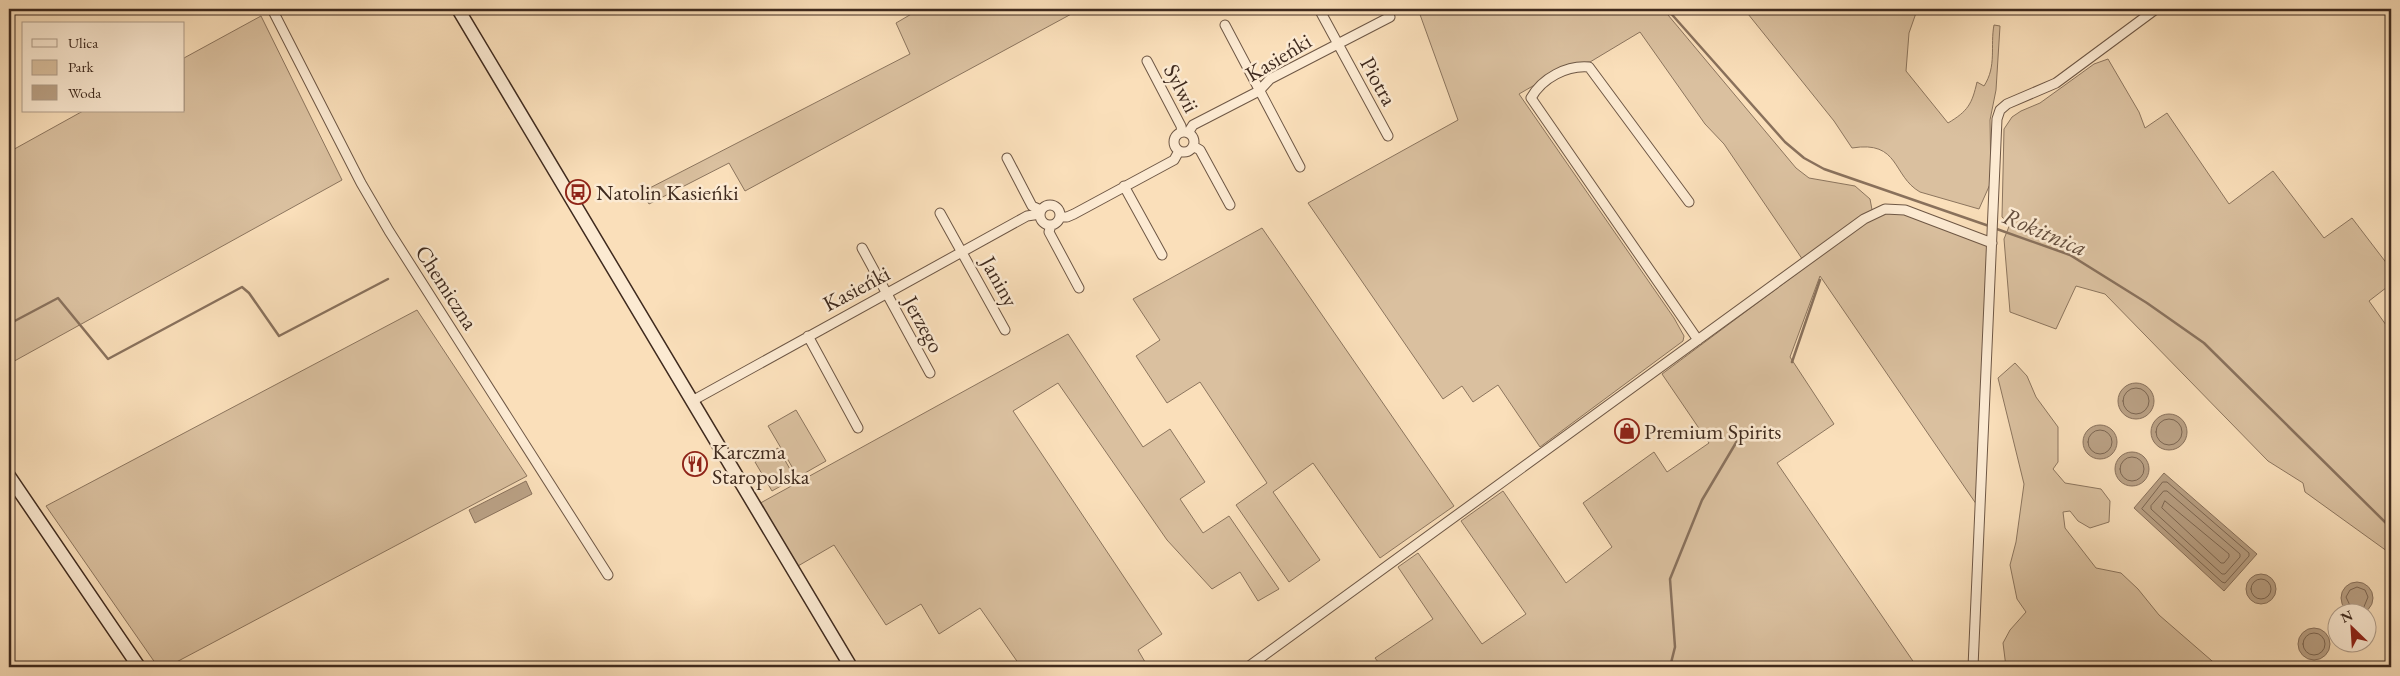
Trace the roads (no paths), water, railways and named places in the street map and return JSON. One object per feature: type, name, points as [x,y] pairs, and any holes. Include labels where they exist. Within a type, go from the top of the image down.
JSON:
[{"type":"street","name":"Chemiczna","points":[[272,9],[361,183],[389,232],[608,575]]},
{"type":"street","points":[[458,9],[852,667]]},
{"type":"street","name":"Piotra","points":[[1319,9],[1388,136]]},
{"type":"street","points":[[1973,667],[1997,120],[2000,110],[2007,104],[2056,83],[2156,9]]},
{"type":"street","name":"Kasieńki","points":[[1185,132],[1194,125],[1259,91],[1270,79],[1390,17]]},
{"type":"street","points":[[1225,25],[1300,167]]},
{"type":"street","name":"Sylwii","points":[[1147,62],[1185,132]]},
{"type":"street","points":[[1689,202],[1589,66],[1574,66],[1554,75],[1536,88],[1531,98],[1698,340]]},
{"type":"street","points":[[1185,132],[1193,139],[1193,146],[1188,151],[1179,151],[1176,149],[1173,141],[1178,133],[1185,132]]},
{"type":"street","points":[[1193,146],[1200,150],[1230,205]]},
{"type":"street","points":[[1060,217],[1074,214],[1174,160],[1179,151]]},
{"type":"street","points":[[1007,158],[1032,206],[1041,212],[1043,221],[1051,225]]},
{"type":"street","points":[[1124,186],[1162,255]]},
{"type":"street","points":[[1041,212],[1049,205],[1055,206],[1058,209],[1060,217],[1058,221],[1051,225]]},
{"type":"street","points":[[1248,667],[1864,219],[1885,209],[1905,210],[1992,244]]},
{"type":"street","name":"Kasieńki","points":[[692,401],[962,251],[1027,216],[1041,212]]},
{"type":"street","name":"Janiny","points":[[940,213],[1006,330]]},
{"type":"street","points":[[1051,225],[1050,232],[1079,288]]},
{"type":"street","name":"Jerzego","points":[[862,248],[930,373]]},
{"type":"street","points":[[808,336],[858,428]]},
{"type":"street","points":[[9,476],[139,667]]},
{"type":"water","points":[[2136,383],[2149,388],[2154,401],[2149,414],[2136,419],[2123,414],[2118,401],[2123,388]]},
{"type":"water","points":[[2169,414],[2181,420],[2187,432],[2181,444],[2169,450],[2157,444],[2151,432],[2157,420]]},
{"type":"water","points":[[2100,425],[2112,430],[2117,442],[2112,454],[2100,459],[2088,454],[2083,442],[2088,430]]},
{"type":"water","points":[[2132,452],[2139,453],[2144,457],[2148,462],[2148,476],[2144,481],[2139,485],[2132,486],[2125,485],[2120,481],[2116,476],[2115,469],[2116,462],[2120,457],[2125,453]]},
{"type":"water","points":[[2164,473],[2257,554],[2224,591],[2134,508]]},
{"type":"water","points":[[526,481],[532,494],[475,523],[469,510]]},
{"type":"water","points":[[2261,574],[2272,578],[2276,589],[2272,600],[2261,604],[2250,600],[2246,589],[2250,578]]},
{"type":"water","points":[[2351,583],[2363,583],[2372,592],[2372,604],[2342,604],[2342,592]]},
{"type":"water","points":[[2314,628],[2325,633],[2328,638],[2328,650],[2325,655],[2314,660],[2303,655],[2298,644],[2303,633]]},
{"type":"waterway","name":"Rokitnica","points":[[1667,9],[1785,142],[1804,158],[1824,169],[1989,226]]},
{"type":"waterway","name":"Rokitnica","points":[[1994,228],[2070,255],[2147,303],[2204,343],[2391,528]]},
{"type":"waterway","points":[[9,324],[58,298],[108,359],[242,287],[249,293],[279,336],[388,279]]},
{"type":"waterway","points":[[1792,362],[1820,280]]},
{"type":"waterway","points":[[1670,667],[1675,647],[1670,579],[1702,500],[1740,436]]},
{"type":"place","name":"Natolin Kasieńki","points":[[578,192]]},
{"type":"place","name":"Premium Spirits","points":[[1627,431]]},
{"type":"place","name":"Karczma Staropolska","points":[[695,464]]}]
